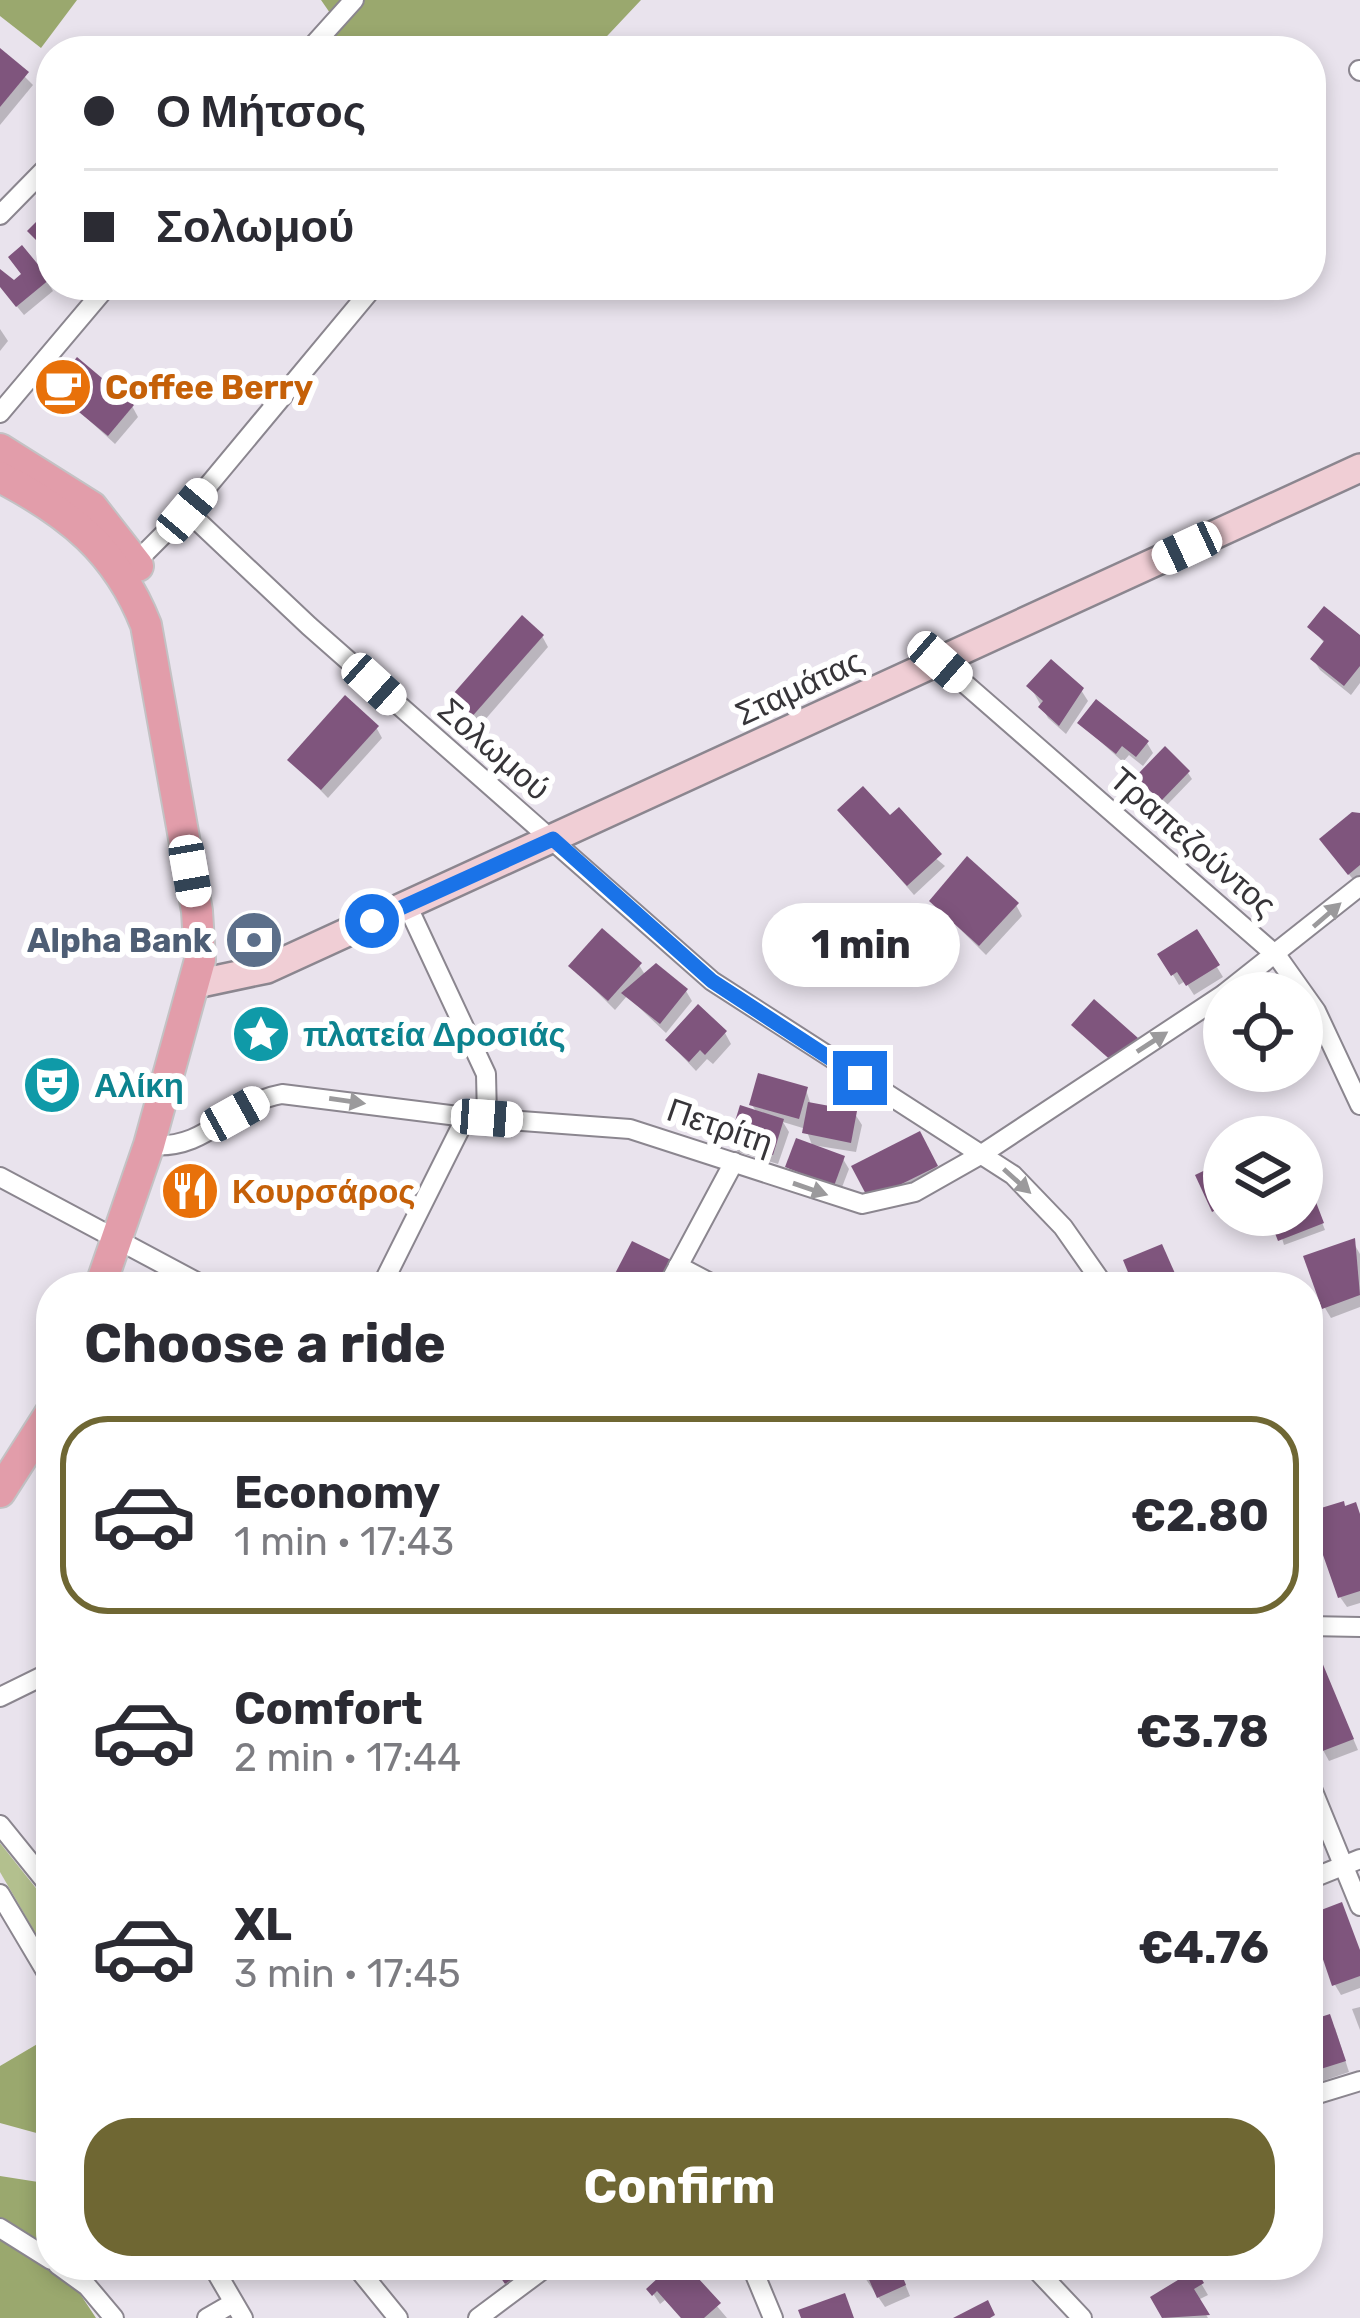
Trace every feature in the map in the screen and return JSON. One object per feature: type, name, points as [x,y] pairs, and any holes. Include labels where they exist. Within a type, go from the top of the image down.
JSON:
[{"type":"main road","points":[[0,449],[92,507],[130,569],[146,625],[197,911],[194,994],[105,1272]]},
{"type":"main road","points":[[0,477],[69,517],[130,569]]},
{"type":"main road","points":[[0,1492],[36,1436]]},
{"type":"street","points":[[322,36],[355,0]]},
{"type":"street","points":[[0,215],[36,178]]},
{"type":"street","points":[[0,413],[95,300]]},
{"type":"street","points":[[130,569],[187,511],[363,300]]},
{"type":"street","name":"Σταμάτας","points":[[194,994],[267,969],[1357,473]]},
{"type":"street","name":"Σολωμού","points":[[187,511],[712,981],[778,1028],[1013,1174],[1063,1227],[1094,1272]]},
{"type":"street","name":"Τραπεζούντος","points":[[940,662],[1277,956],[1316,1011],[1360,1105]]},
{"type":"street","name":"Πετρίτη","points":[[1255,972],[1360,886]]},
{"type":"street","points":[[406,905],[486,1074],[487,1118]]},
{"type":"street","name":"Πετρίτη","points":[[149,1144],[186,1145],[261,1100],[282,1094],[466,1117],[629,1129],[862,1204],[915,1192],[982,1154],[1203,1008]]},
{"type":"street","points":[[388,1272],[466,1117]]},
{"type":"street","points":[[675,1272],[734,1162]]},
{"type":"street","points":[[0,1177],[177,1272]]},
{"type":"street","points":[[678,1267],[688,1272]]},
{"type":"street","points":[[1323,1626],[1360,1627]]},
{"type":"street","points":[[0,1697],[36,1679]]},
{"type":"street","points":[[1323,1807],[1352,1862],[1360,1906]]},
{"type":"street","points":[[0,1825],[36,1869]]},
{"type":"street","points":[[1323,1874],[1352,1862]]},
{"type":"street","points":[[0,1894],[36,1955]]},
{"type":"street","points":[[1323,2092],[1360,2081]]},
{"type":"street","points":[[0,2228],[36,2251]]},
{"type":"street","points":[[79,2280],[114,2318]]},
{"type":"street","points":[[207,2318],[238,2311],[220,2280]]},
{"type":"street","points":[[367,2280],[398,2318]]},
{"type":"street","points":[[478,2318],[529,2280]]},
{"type":"street","points":[[757,2280],[772,2318]]},
{"type":"street","points":[[1046,2280],[1082,2318]]},
{"type":"green space","points":[[0,0],[77,0],[50,36],[36,36],[36,44],[0,16]]},
{"type":"green space","points":[[321,0],[641,0],[607,36],[330,36],[339,26]]},
{"type":"green space","points":[[0,1843],[36,1888],[36,1934],[0,1872]]},
{"type":"green space","points":[[36,2045],[36,2133],[0,2123],[0,2066]]},
{"type":"green space","points":[[0,2176],[36,2182],[36,2280],[71,2280],[96,2318],[0,2318]]},
{"type":"building","points":[[0,48],[29,72],[0,107]]},
{"type":"building","points":[[22,245],[36,262],[36,291],[16,307],[0,287],[0,269],[14,280],[21,274],[8,257]]},
{"type":"building","points":[[77,357],[134,405],[108,436],[51,389]]},
{"type":"building","points":[[1324,606],[1360,635],[1360,666],[1344,686],[1310,659],[1324,641],[1307,627]]},
{"type":"building","points":[[522,615],[544,635],[469,720],[447,701]]},
{"type":"building","points":[[1051,659],[1084,688],[1059,726],[1038,707],[1043,701],[1026,686]]},
{"type":"building","points":[[345,695],[379,726],[321,790],[287,760]]},
{"type":"building","points":[[1096,699],[1149,741],[1136,757],[1122,746],[1116,754],[1077,723]]},
{"type":"building","points":[[1165,746],[1190,771],[1161,801],[1135,777]]},
{"type":"building","points":[[863,786],[890,815],[899,807],[942,854],[907,886],[837,810]]},
{"type":"building","points":[[1352,812],[1360,813],[1360,865],[1348,875],[1319,839]]},
{"type":"building","points":[[967,856],[1019,903],[979,946],[929,901]]},
{"type":"building","points":[[602,928],[642,963],[608,1001],[568,966]]},
{"type":"building","points":[[1197,929],[1220,965],[1186,986],[1177,972],[1171,976],[1157,954]]},
{"type":"building","points":[[656,963],[688,989],[660,1024],[621,993]]},
{"type":"building","points":[[1094,999],[1138,1038],[1115,1064],[1071,1025]]},
{"type":"building","points":[[698,1004],[727,1031],[705,1055],[700,1050],[689,1062],[665,1040]]},
{"type":"building","points":[[758,1073],[808,1087],[799,1119],[749,1105]]},
{"type":"building","points":[[808,1102],[857,1111],[851,1143],[802,1133]]},
{"type":"building","points":[[740,1105],[784,1119],[773,1155],[729,1141]]},
{"type":"building","points":[[920,1131],[938,1166],[869,1200],[851,1166]]},
{"type":"building","points":[[796,1138],[845,1156],[834,1186],[785,1167]]},
{"type":"building","points":[[1355,1238],[1360,1295],[1323,1309],[1323,1272],[1309,1272],[1303,1256]]},
{"type":"building","points":[[632,1241],[671,1260],[665,1272],[616,1272]]},
{"type":"building","points":[[1162,1244],[1174,1272],[1128,1272],[1123,1260]]},
{"type":"building","points":[[1356,1502],[1360,1514],[1360,1591],[1338,1598],[1323,1555],[1323,1507]]},
{"type":"building","points":[[1323,1665],[1354,1739],[1323,1751]]},
{"type":"building","points":[[1342,1902],[1360,1950],[1360,1976],[1332,1986],[1323,1959],[1323,1909]]},
{"type":"building","points":[[1330,2014],[1346,2061],[1323,2068],[1323,2016]]},
{"type":"building","points":[[656,2280],[700,2280],[721,2303],[704,2318],[681,2318],[657,2291],[652,2296],[646,2289]]},
{"type":"building","points":[[869,2280],[904,2280],[906,2285],[877,2298]]},
{"type":"building","points":[[1178,2280],[1202,2280],[1194,2289],[1210,2315],[1162,2318],[1150,2297]]},
{"type":"building","points":[[845,2293],[854,2318],[801,2318],[798,2310]]},
{"type":"building","points":[[988,2300],[995,2315],[990,2318],[953,2318]]},
{"type":"place","name":"Coffee Berry","points":[[63,387]]},
{"type":"place","name":"Alpha Bank","points":[[254,940]]},
{"type":"place","name":"πλατεία Δροσιάς","points":[[261,1034]]},
{"type":"place","name":"Αλίκη","points":[[52,1085]]},
{"type":"place","name":"Κουρσάρος","points":[[190,1191]]},
{"type":"route","points":[[372,921],[553,839],[712,981],[860,1078]]}]
